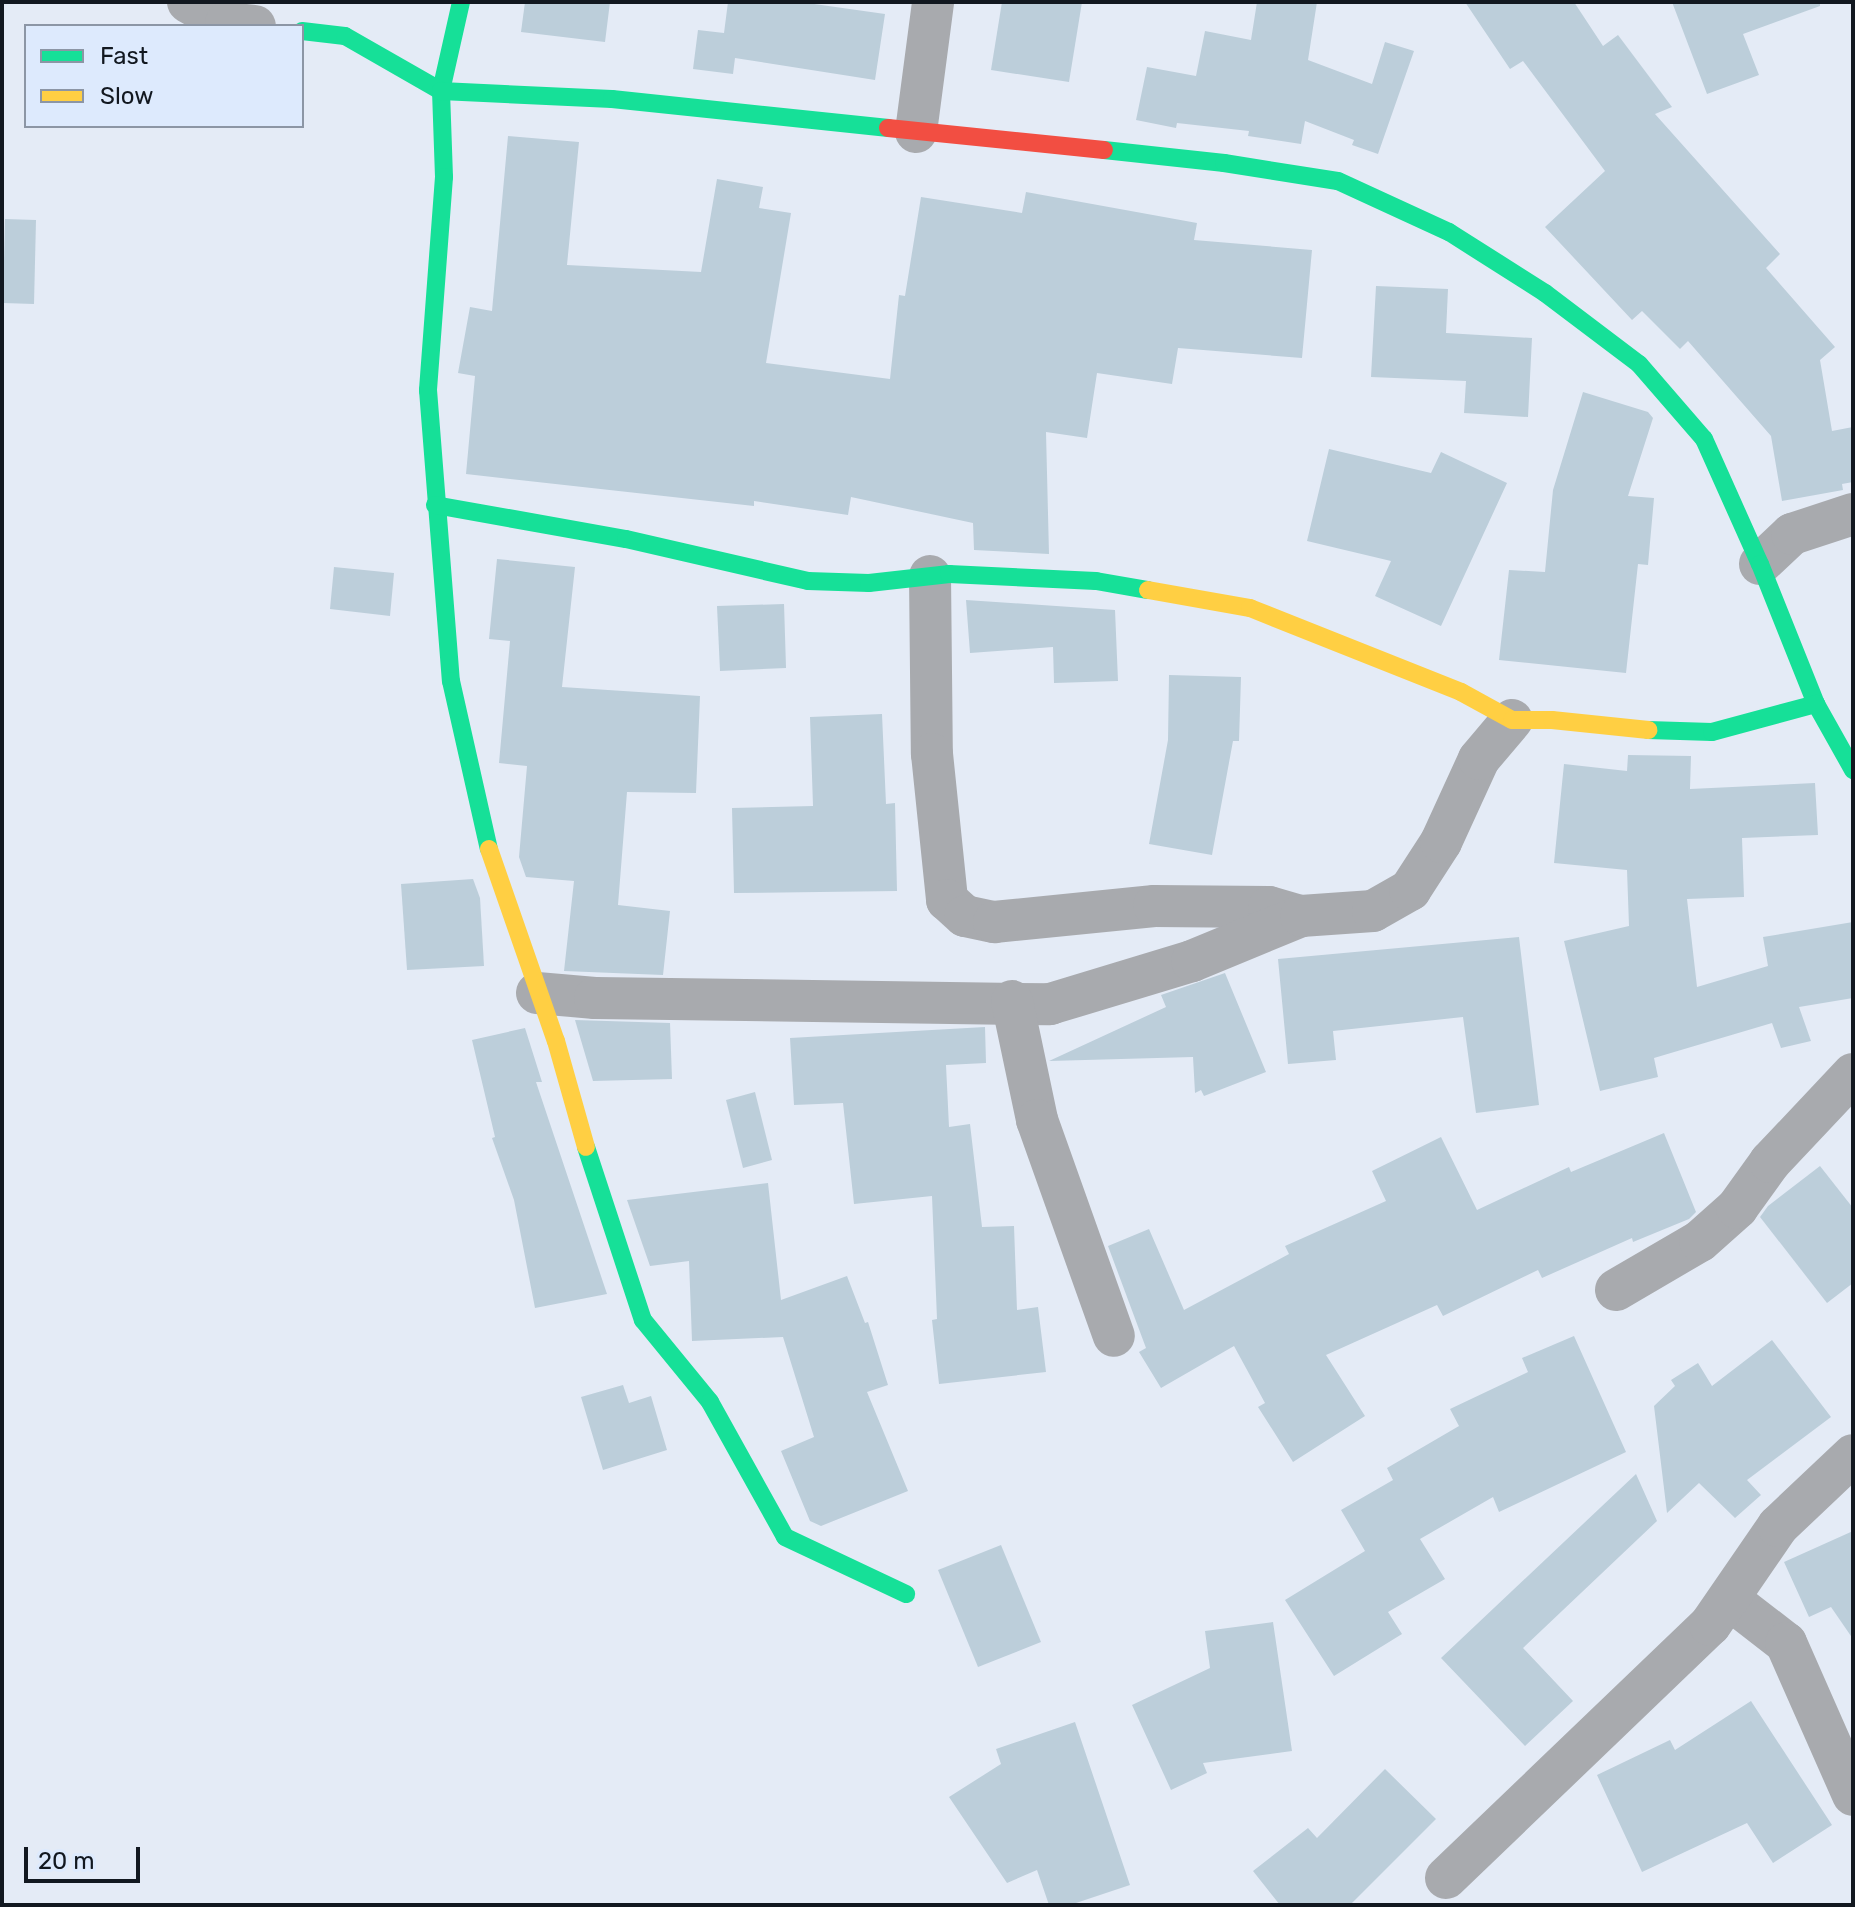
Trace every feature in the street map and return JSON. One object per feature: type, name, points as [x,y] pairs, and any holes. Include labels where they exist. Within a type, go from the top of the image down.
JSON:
[{"type":"street","points":[[188,2],[226,23],[236,24]]},
{"type":"street","points":[[461,2],[441,91],[444,177],[428,390],[435,505],[454,695],[482,828],[556,1041],[603,1206],[643,1320],[710,1402],[785,1537],[906,1594]]},
{"type":"street","points":[[916,132],[933,2]]},
{"type":"street","points":[[304,31],[345,36],[441,91],[612,99],[1224,163],[1338,181],[1449,232],[1545,293],[1639,364],[1704,439],[1760,564],[1816,704],[1853,770]]},
{"type":"street","points":[[435,505],[626,539],[808,581],[869,583],[930,576],[1096,581],[1250,608],[1461,692],[1512,720],[1552,720],[1631,730],[1712,732],[1816,704]]},
{"type":"street","points":[[1760,564],[1792,534],[1853,514]]},
{"type":"street","points":[[930,576],[932,754],[947,900],[965,916],[994,922],[1154,906],[1269,907],[1301,916]]},
{"type":"street","points":[[537,993],[595,998],[1012,1001],[1050,1004],[1192,961],[1301,916],[1373,911],[1410,890],[1441,842],[1479,759],[1512,720]]},
{"type":"street","points":[[1012,1001],[1037,1120],[1114,1336]]},
{"type":"street","points":[[1616,1290],[1700,1241],[1737,1208],[1770,1162],[1853,1074]]},
{"type":"street","points":[[1446,1878],[1710,1625],[1778,1526],[1853,1455]]},
{"type":"street","points":[[1729,1599],[1786,1643],[1853,1795]]},
{"type":"building","points":[[525,2],[610,2],[605,42],[521,32]]},
{"type":"building","points":[[728,2],[800,2],[885,14],[875,80],[735,58],[733,74],[693,69],[698,30],[724,33]]},
{"type":"building","points":[[1002,2],[1082,2],[1069,82],[991,70]]},
{"type":"building","points":[[1257,2],[1317,2],[1308,60],[1372,84],[1385,42],[1414,51],[1378,154],[1352,145],[1354,140],[1305,121],[1301,144],[1248,136],[1249,131],[1177,123],[1176,128],[1136,120],[1147,67],[1196,76],[1205,31],[1251,40]]},
{"type":"building","points":[[1465,2],[1574,2],[1603,46],[1618,35],[1672,107],[1655,114],[1780,254],[1766,268],[1835,347],[1820,360],[1832,431],[1853,427],[1853,482],[1842,484],[1843,490],[1782,501],[1771,436],[1688,341],[1680,349],[1642,311],[1632,320],[1545,227],[1605,171],[1523,61],[1510,69]]},
{"type":"building","points":[[1672,2],[1820,2],[1820,6],[1743,34],[1759,75],[1707,94]]},
{"type":"building","points":[[508,136],[579,142],[567,265],[701,272],[717,179],[763,187],[759,208],[791,213],[766,363],[890,379],[899,295],[905,296],[921,197],[1022,213],[1026,192],[1197,223],[1194,240],[1312,250],[1302,358],[1178,348],[1172,384],[1097,373],[1087,438],[1046,432],[1049,554],[974,550],[973,523],[851,497],[848,515],[754,501],[754,506],[466,474],[475,376],[458,373],[470,307],[492,311]]},
{"type":"building","points":[[5,219],[36,220],[34,304],[3,303]]},
{"type":"building","points":[[1376,286],[1448,289],[1446,333],[1532,338],[1528,417],[1464,413],[1466,381],[1371,377]]},
{"type":"building","points":[[1583,392],[1648,412],[1653,418],[1628,496],[1654,498],[1648,565],[1638,564],[1626,673],[1499,660],[1509,570],[1545,572],[1553,490]]},
{"type":"building","points":[[1329,449],[1431,473],[1441,452],[1507,483],[1441,626],[1375,596],[1391,561],[1307,541]]},
{"type":"building","points":[[497,559],[575,567],[562,687],[700,696],[696,793],[627,792],[618,905],[670,911],[663,975],[564,971],[574,881],[526,877],[519,857],[527,766],[499,763],[510,641],[489,639]]},
{"type":"building","points":[[334,567],[394,573],[390,616],[330,609]]},
{"type":"building","points":[[966,600],[1115,610],[1118,681],[1054,683],[1053,647],[970,653]]},
{"type":"building","points":[[784,604],[786,668],[720,671],[717,606]]},
{"type":"building","points":[[1169,675],[1241,677],[1239,741],[1233,741],[1212,855],[1149,844],[1168,740]]},
{"type":"building","points":[[882,714],[886,804],[895,803],[897,891],[734,893],[732,808],[813,806],[810,717]]},
{"type":"building","points":[[1628,755],[1691,756],[1690,789],[1815,783],[1818,835],[1742,838],[1744,897],[1687,899],[1697,987],[1768,966],[1763,937],[1853,922],[1853,998],[1799,1007],[1811,1041],[1781,1048],[1772,1023],[1654,1058],[1658,1077],[1600,1091],[1564,941],[1629,926],[1627,870],[1554,863],[1564,764],[1627,771]]},
{"type":"building","points":[[473,879],[480,898],[484,966],[407,970],[401,884]]},
{"type":"building","points":[[1519,937],[1539,1105],[1476,1113],[1463,1017],[1333,1031],[1336,1060],[1288,1064],[1278,959]]},
{"type":"building","points":[[1225,973],[1266,1072],[1204,1096],[1201,1090],[1195,1093],[1193,1057],[1049,1061],[1166,1007],[1161,995]]},
{"type":"building","points":[[575,1020],[670,1023],[672,1079],[593,1081]]},
{"type":"building","points":[[985,1027],[986,1063],[946,1065],[949,1127],[970,1124],[982,1227],[1014,1226],[1017,1310],[1038,1307],[1046,1372],[939,1384],[932,1320],[937,1319],[932,1196],[854,1204],[843,1103],[794,1105],[790,1038]]},
{"type":"building","points":[[525,1028],[542,1082],[536,1082],[607,1294],[535,1308],[514,1200],[492,1138],[495,1137],[472,1040]]},
{"type":"building","points":[[755,1092],[772,1160],[743,1168],[726,1100]]},
{"type":"building","points":[[1664,1133],[1696,1212],[1689,1219],[1633,1242],[1632,1238],[1542,1278],[1538,1270],[1443,1316],[1437,1305],[1326,1355],[1365,1416],[1293,1462],[1258,1407],[1265,1403],[1234,1346],[1161,1388],[1139,1352],[1146,1348],[1108,1246],[1149,1229],[1184,1310],[1289,1254],[1285,1246],[1386,1201],[1372,1171],[1441,1137],[1477,1210],[1569,1167],[1571,1172]]},
{"type":"building","points":[[1820,1166],[1853,1208],[1853,1283],[1827,1303],[1760,1217],[1768,1206]]},
{"type":"building","points":[[768,1183],[781,1300],[847,1276],[865,1323],[868,1322],[888,1385],[867,1392],[908,1491],[821,1526],[810,1521],[781,1451],[814,1437],[783,1337],[692,1341],[689,1261],[650,1266],[627,1200]]},
{"type":"building","points":[[1574,1336],[1626,1452],[1499,1512],[1493,1497],[1420,1539],[1445,1579],[1388,1612],[1402,1634],[1334,1676],[1285,1600],[1365,1551],[1341,1510],[1393,1480],[1387,1468],[1459,1426],[1450,1409],[1528,1372],[1522,1358]]},
{"type":"building","points":[[1772,1340],[1831,1417],[1747,1480],[1761,1495],[1735,1518],[1699,1483],[1667,1513],[1654,1406],[1675,1386],[1671,1380],[1698,1363],[1712,1386]]},
{"type":"building","points":[[623,1385],[629,1403],[651,1396],[667,1450],[603,1470],[581,1397]]},
{"type":"building","points":[[1636,1474],[1657,1521],[1523,1648],[1573,1701],[1525,1746],[1441,1658]]},
{"type":"building","points":[[1853,1531],[1853,1639],[1831,1607],[1809,1617],[1784,1562]]},
{"type":"building","points":[[1001,1545],[1041,1642],[978,1667],[938,1570]]},
{"type":"building","points":[[1273,1622],[1292,1751],[1203,1763],[1207,1773],[1171,1790],[1132,1705],[1210,1668],[1205,1631]]},
{"type":"building","points":[[1751,1701],[1832,1825],[1773,1863],[1747,1823],[1642,1872],[1597,1775],[1670,1740],[1675,1750]]},
{"type":"building","points":[[1075,1722],[1130,1885],[1070,1905],[1049,1905],[1037,1870],[1007,1883],[949,1797],[1001,1764],[996,1749]]},
{"type":"building","points":[[1385,1769],[1436,1819],[1350,1905],[1280,1905],[1253,1871],[1308,1828],[1317,1838]]},
{"type":"traffic: fast","points":[[461,2],[441,91],[444,177],[428,390],[451,681],[489,849]]},
{"type":"traffic: fast","points":[[304,31],[345,36],[441,91],[612,99],[888,128]]},
{"type":"traffic: fast","points":[[1104,150],[1224,163],[1338,181],[1449,232],[1545,293],[1639,364],[1704,439],[1760,564],[1816,704],[1853,770]]},
{"type":"traffic: fast","points":[[435,505],[626,539],[808,581],[869,583],[949,574],[1096,581],[1148,590]]},
{"type":"traffic: fast","points":[[1648,730],[1712,732],[1816,704]]},
{"type":"traffic: fast","points":[[586,1147],[643,1320],[710,1402],[785,1537],[906,1594]]},
{"type":"traffic: slow","points":[[1148,590],[1250,608],[1461,692],[1512,720],[1552,720],[1648,730]]},
{"type":"traffic: slow","points":[[489,849],[556,1041],[586,1147]]},
{"type":"traffic: jam","points":[[888,128],[1104,150]]}]
